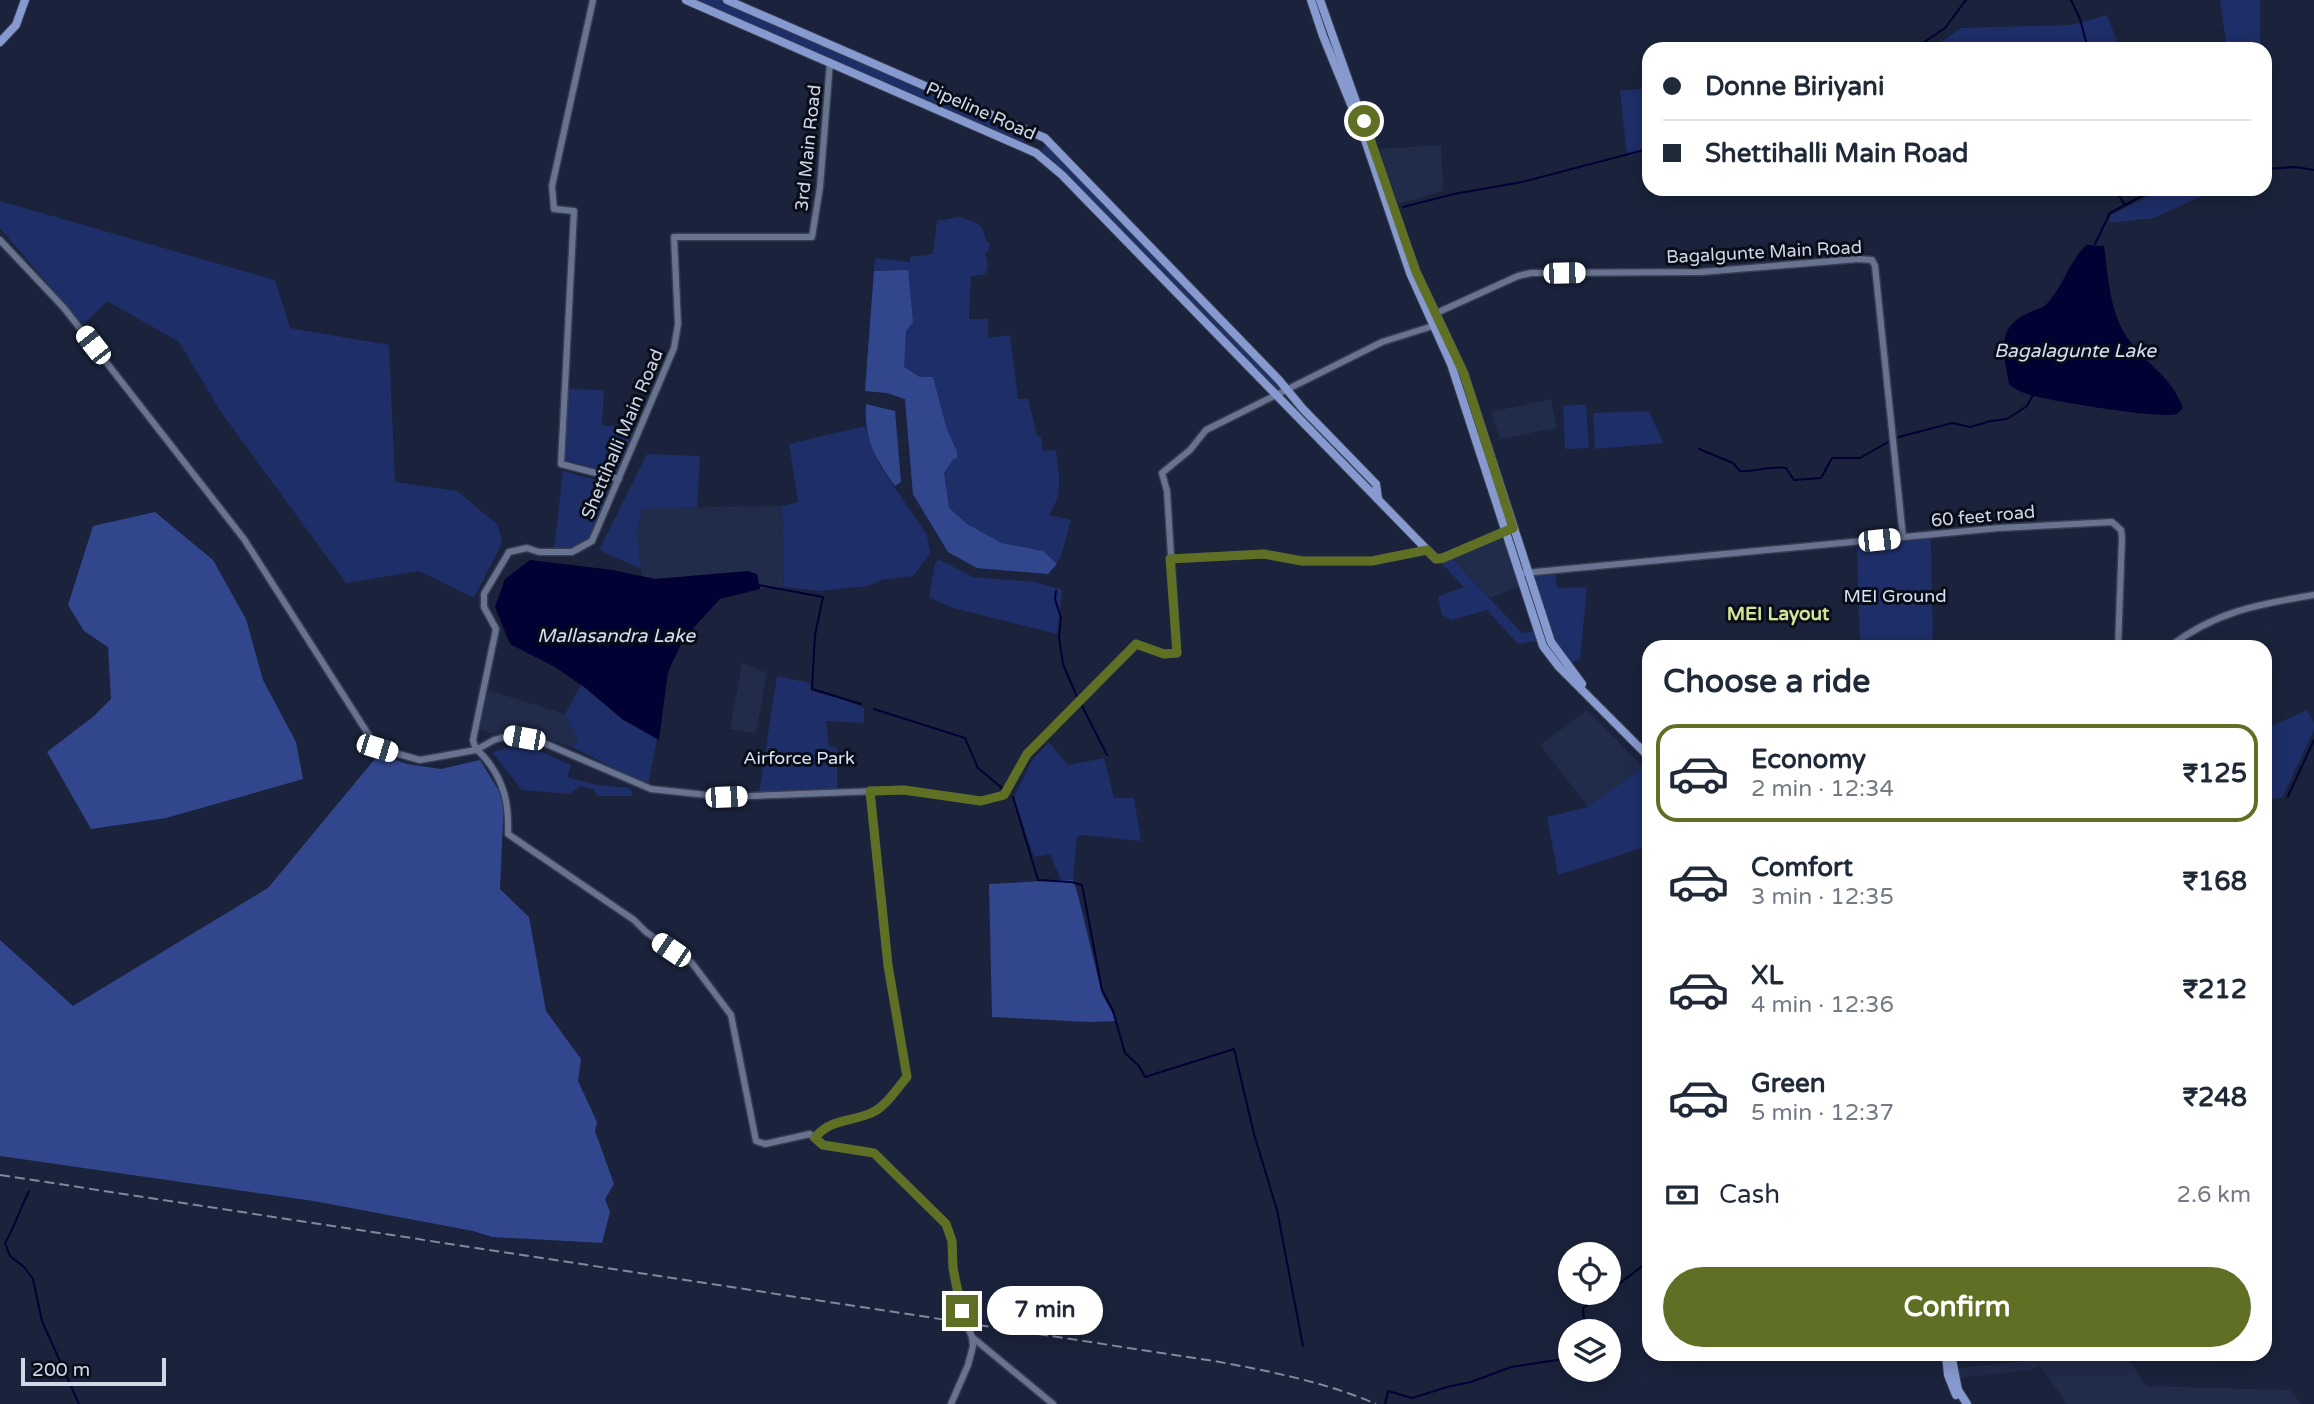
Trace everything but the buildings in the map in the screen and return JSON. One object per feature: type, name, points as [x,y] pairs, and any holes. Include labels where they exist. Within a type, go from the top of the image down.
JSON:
[{"type":"main road","points":[[0,42],[16,25],[25,0]]},
{"type":"main road","name":"Pipeline Road","points":[[686,0],[1036,153],[1062,175],[1378,498]]},
{"type":"main road","name":"Pipeline Road","points":[[727,0],[1045,138],[1376,484],[1378,498]]},
{"type":"main road","points":[[1311,0],[1363,134],[1410,274],[1464,374],[1509,530],[1550,639],[1584,685],[1642,742]]},
{"type":"main road","points":[[1320,0],[1432,315]]},
{"type":"main road","points":[[1378,498],[1436,559],[1509,530]]},
{"type":"main road","points":[[1524,573],[1542,643],[1552,660],[1642,750]]},
{"type":"main road","points":[[1950,1361],[1952,1388],[1960,1404]]},
{"type":"main road","points":[[1951,1361],[1958,1390],[1966,1404]]},
{"type":"street","points":[[593,0],[552,186],[554,209],[575,211],[561,464],[619,479]]},
{"type":"street","name":"3rd Main Road","points":[[674,237],[812,237],[820,187],[830,62]]},
{"type":"street","name":"Shettihalli Main Road","points":[[476,750],[473,740],[496,629],[484,607],[484,594],[509,552],[527,548],[539,552],[572,552],[592,541],[674,348],[678,324],[674,237]]},
{"type":"street","points":[[0,240],[64,308],[244,539],[377,748],[419,760],[476,750],[494,740],[510,736],[537,740],[652,789],[726,797],[904,790],[981,801],[1004,795],[1027,754],[1136,644],[1164,654],[1177,653],[1167,491],[1162,473],[1190,450],[1206,430],[1389,340],[1437,325]]},
{"type":"street","name":"Bagalgunte Main Road","points":[[1432,315],[1518,276],[1531,273],[1706,272],[1872,260],[1885,346],[1903,537]]},
{"type":"street","name":"60 feet road","points":[[1524,573],[2000,528],[2112,522],[2121,530],[2122,537],[2118,640]]},
{"type":"street","points":[[1170,559],[1264,554],[1302,561],[1372,561],[1427,550]]},
{"type":"street","points":[[2179,640],[2203,623],[2231,612],[2258,604],[2314,595]]},
{"type":"street","points":[[476,750],[485,758],[504,792],[509,807],[508,834],[634,920],[646,932],[691,963],[731,1015],[756,1141],[765,1144],[810,1134],[823,1145],[874,1153],[946,1224],[952,1241],[959,1304],[972,1336],[973,1346],[951,1404]]},
{"type":"street","points":[[815,1138],[821,1130],[841,1121],[873,1113],[907,1077],[888,965],[870,791]]},
{"type":"street","points":[[972,1336],[1053,1404]]},
{"type":"shaded area","points":[[1441,145],[1443,191],[1398,204],[1379,149]]},
{"type":"shaded area","points":[[908,270],[913,322],[906,331],[904,367],[920,377],[933,377],[947,430],[957,451],[957,458],[953,459],[944,473],[949,508],[967,524],[1001,543],[1043,551],[1057,564],[1048,574],[977,568],[948,552],[913,494],[905,399],[887,393],[865,391],[874,271]]},
{"type":"shaded area","points":[[1551,399],[1557,428],[1500,439],[1491,412]]},
{"type":"shaded area","points":[[866,404],[895,411],[901,482],[895,486],[872,448],[867,427]]},
{"type":"shaded area","points":[[782,506],[784,587],[760,589],[757,574],[655,579],[642,576],[637,531],[642,508]]},
{"type":"shaded area","points":[[155,512],[213,560],[246,619],[263,680],[296,742],[303,779],[166,818],[91,829],[47,752],[94,716],[111,699],[108,647],[84,631],[68,605],[93,526]]},
{"type":"shaded area","points":[[1503,537],[1521,586],[1490,598],[1453,559]]},
{"type":"shaded area","points":[[742,663],[767,673],[756,734],[730,729]]},
{"type":"shaded area","points":[[488,690],[565,714],[578,740],[572,747],[522,730],[493,734],[480,730]]},
{"type":"shaded area","points":[[1587,710],[1642,768],[1588,807],[1540,745]]},
{"type":"shaded area","points":[[383,756],[407,764],[441,769],[480,760],[504,799],[500,889],[529,917],[546,1011],[581,1059],[578,1081],[597,1122],[595,1131],[614,1184],[605,1199],[610,1212],[602,1243],[492,1237],[473,1231],[314,1201],[0,1156],[0,940],[73,1006],[268,888],[374,760]]},
{"type":"shaded area","points":[[1073,880],[1102,994],[1117,1021],[992,1017],[989,884]]},
{"type":"shaded area","points":[[2026,1361],[2131,1361],[2146,1386],[2289,1390],[2302,1404],[2067,1404],[2040,1366],[2031,1370],[1959,1378],[1958,1368]]},
{"type":"green space","points":[[690,0],[723,0],[1016,125],[1028,133],[1023,142]]},
{"type":"green space","points":[[2220,0],[2260,0],[2260,42],[2226,42]]},
{"type":"green space","points":[[2107,15],[2117,42],[1941,42],[1961,28],[2071,25]]},
{"type":"green space","points":[[1642,89],[1642,153],[1629,156],[1626,148],[1620,91]]},
{"type":"green space","points":[[1048,142],[1286,388],[1276,393],[1174,283],[1040,152]]},
{"type":"green space","points":[[2147,197],[2200,197],[2154,218],[2109,223],[2111,215]]},
{"type":"green space","points":[[0,201],[275,280],[290,328],[389,345],[395,482],[457,491],[498,525],[502,543],[474,598],[419,571],[346,583],[221,412],[179,342],[107,301],[83,325],[0,228]]},
{"type":"green space","points":[[959,217],[981,226],[986,241],[989,242],[989,250],[985,253],[988,264],[986,273],[971,276],[969,319],[988,319],[988,338],[1010,335],[1018,399],[1028,399],[1043,451],[1056,450],[1059,491],[1049,515],[1071,520],[1061,557],[1048,574],[977,568],[948,552],[913,494],[905,399],[887,393],[865,391],[875,258],[910,262],[910,257],[933,254],[937,221]]},
{"type":"green space","points":[[566,389],[604,390],[602,425],[637,429],[617,474],[564,460]]},
{"type":"green space","points":[[1586,404],[1589,448],[1565,449],[1563,406]]},
{"type":"green space","points":[[1649,411],[1663,443],[1595,449],[1593,413]]},
{"type":"green space","points":[[865,426],[879,464],[927,535],[930,553],[913,576],[881,580],[868,586],[819,591],[784,587],[782,506],[798,502],[789,444]]},
{"type":"green space","points":[[647,454],[700,456],[697,507],[642,509],[637,531],[641,569],[599,550]]},
{"type":"green space","points":[[563,471],[613,484],[590,540],[572,548],[554,549]]},
{"type":"green space","name":"MEI Ground","points":[[1931,538],[1933,640],[1860,640],[1857,545]]},
{"type":"green space","points":[[938,559],[973,577],[1035,582],[1062,590],[1057,634],[950,607],[929,597]]},
{"type":"green space","points":[[1453,559],[1522,633],[1535,631],[1538,641],[1518,644],[1487,610],[1452,620],[1442,615],[1438,596],[1464,587],[1442,564]]},
{"type":"green space","points":[[1555,574],[1557,588],[1587,587],[1580,659],[1570,664],[1552,637],[1533,575]]},
{"type":"green space","name":"Airforce Park","points":[[777,676],[810,683],[811,691],[864,708],[864,723],[826,721],[829,746],[837,748],[837,790],[759,793]]},
{"type":"green space","points":[[581,685],[622,719],[657,739],[648,785],[572,747],[578,740],[565,714]]},
{"type":"green space","points":[[2307,710],[2314,723],[2314,730],[2282,798],[2272,799],[2272,726]]},
{"type":"green space","points":[[1049,742],[1068,765],[1104,758],[1114,798],[1134,798],[1141,841],[1077,836],[1073,880],[1061,880],[1050,854],[1034,857],[1014,797],[1032,760]]},
{"type":"green space","points":[[510,747],[535,749],[571,765],[567,777],[597,785],[630,788],[633,796],[598,796],[593,789],[580,786],[569,794],[522,790],[492,752]]},
{"type":"green space","points":[[1642,768],[1642,848],[1558,875],[1547,817],[1588,807]]},
{"type":"water","name":"Bagalagunte Lake","points":[[2086,245],[2104,246],[2118,321],[2138,351],[2178,396],[2183,408],[2177,414],[2133,412],[2071,403],[2030,395],[2009,384],[2004,342],[2010,326],[2048,302]]},
{"type":"water","name":"Mallasandra Lake","points":[[530,560],[613,570],[655,579],[748,571],[757,574],[760,589],[720,599],[684,638],[668,672],[659,740],[622,719],[587,689],[555,667],[510,644],[495,607],[505,579]]},
{"type":"waterway","points":[[1924,42],[1945,28],[1966,0]]},
{"type":"waterway","points":[[2071,0],[2086,42]]},
{"type":"waterway","points":[[1403,207],[1454,194],[1522,182],[1642,151]]},
{"type":"waterway","points":[[2272,168],[2296,167],[2314,170]]},
{"type":"waterway","points":[[2119,196],[2125,205]]},
{"type":"waterway","points":[[2095,244],[2110,213],[2142,196]]},
{"type":"waterway","points":[[1895,438],[1952,423],[1970,427],[2007,419],[2027,406],[2033,395]]},
{"type":"waterway","points":[[1699,449],[1733,463],[1740,471],[1786,468],[1794,480],[1821,478],[1832,458],[1860,458],[1890,441]]},
{"type":"waterway","points":[[758,585],[823,597],[815,635],[812,689],[861,704]]},
{"type":"waterway","points":[[1056,591],[1055,599],[1061,618],[1059,637],[1063,664],[1077,697]]},
{"type":"waterway","points":[[1080,702],[1107,755]]},
{"type":"waterway","points":[[874,709],[965,738],[978,768],[1002,788]]},
{"type":"waterway","points":[[2288,796],[2314,740]]},
{"type":"waterway","points":[[1013,797],[1038,880],[1082,885],[1102,990],[1113,1011],[1125,1053],[1139,1066],[1145,1077],[1234,1049],[1254,1134],[1277,1210],[1303,1346]]},
{"type":"waterway","points":[[29,1191],[5,1243],[10,1256],[24,1267],[33,1279],[42,1321],[79,1404]]},
{"type":"waterway","points":[[1621,1282],[1642,1266]]},
{"type":"waterway","points":[[1584,1319],[1583,1308],[1588,1305]]},
{"type":"waterway","points":[[1385,1404],[1388,1391],[1412,1398],[1471,1382],[1511,1367],[1558,1360]]},
{"type":"railway","points":[[0,1175],[1214,1361],[1317,1383],[1376,1404]]},
{"type":"district","name":"MEI Layout","points":[[1778,613]]},
{"type":"route","points":[[962,1311],[953,1268],[952,1241],[946,1224],[874,1153],[823,1145],[815,1138],[821,1130],[841,1121],[873,1113],[907,1077],[888,965],[870,791],[904,790],[981,801],[1004,795],[1027,754],[1136,644],[1164,654],[1177,653],[1170,559],[1264,554],[1302,561],[1372,561],[1427,550],[1436,559],[1513,528],[1464,374],[1416,272],[1364,121]]}]
